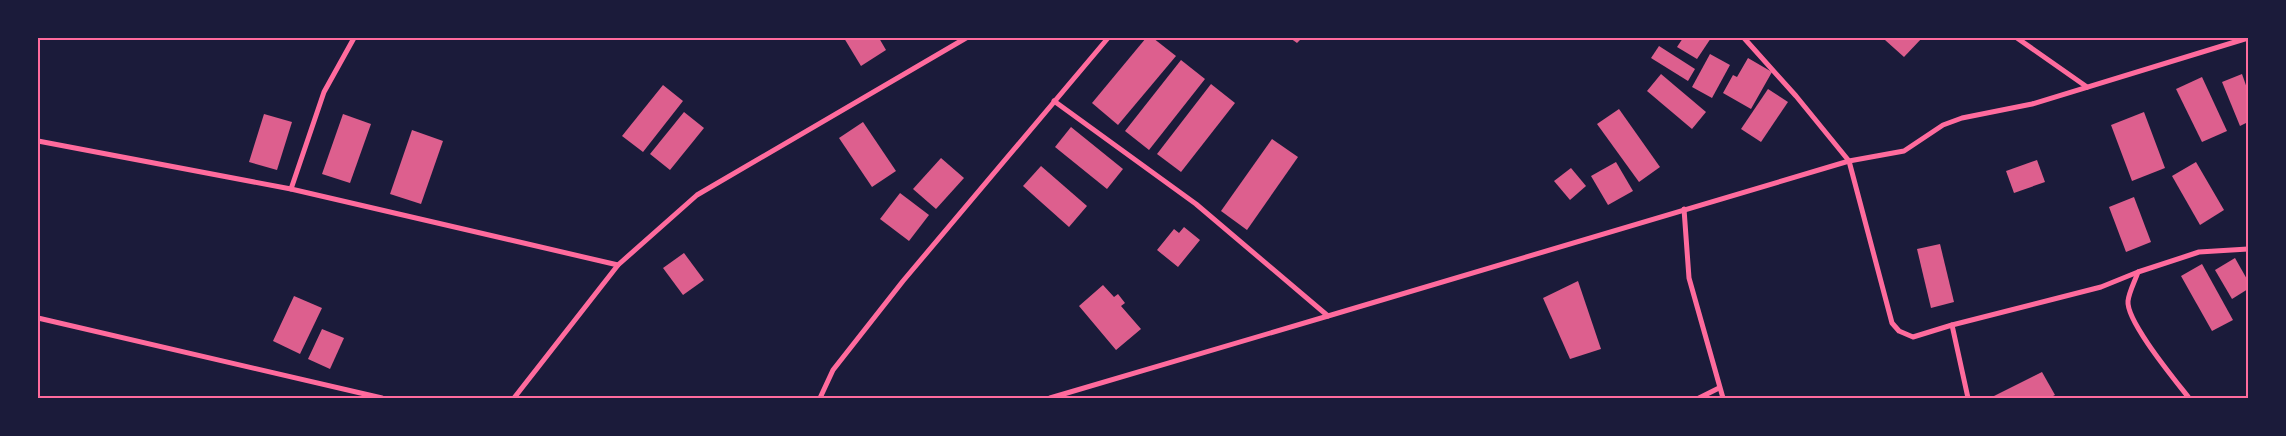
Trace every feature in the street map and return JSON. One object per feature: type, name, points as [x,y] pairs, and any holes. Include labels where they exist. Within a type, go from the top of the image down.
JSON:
[{"type":"street","points":[[291,189],[324,92],[354,38]]},
{"type":"street","points":[[514,398],[618,264],[697,195],[966,38]]},
{"type":"street","points":[[820,398],[833,370],[903,281],[1108,38]]},
{"type":"street","points":[[1744,38],[1796,96],[1849,161],[1892,323],[1899,331],[1913,337],[2101,286],[2200,252],[2248,249]]},
{"type":"street","points":[[2017,38],[2087,87]]},
{"type":"street","points":[[1050,398],[1849,161],[1904,151],[1943,125],[1962,118],[2032,104],[2248,38]]},
{"type":"street","points":[[1054,101],[1196,204],[1328,316]]},
{"type":"street","points":[[38,141],[291,189],[618,264]]},
{"type":"street","points":[[1684,209],[1689,278],[1722,398]]},
{"type":"street","points":[[2138,272],[2128,301],[2130,313],[2141,333],[2189,398]]},
{"type":"street","points":[[38,318],[382,398]]},
{"type":"street","points":[[1952,325],[1968,398]]},
{"type":"street","points":[[1699,398],[1719,388]]},
{"type":"building","points":[[844,38],[879,38],[886,50],[861,66]]},
{"type":"building","points":[[1146,38],[1153,38],[1176,56],[1118,125],[1092,103]]},
{"type":"building","points":[[1290,38],[1302,38],[1297,43]]},
{"type":"building","points":[[1683,38],[1711,38],[1697,59],[1677,47]]},
{"type":"building","points":[[1887,38],[1922,38],[1904,57],[1885,40]]},
{"type":"building","points":[[1659,46],[1695,69],[1688,81],[1651,58]]},
{"type":"building","points":[[1710,54],[1730,65],[1712,98],[1692,87]]},
{"type":"building","points":[[1748,58],[1772,72],[1751,109],[1723,93],[1733,75],[1737,77]]},
{"type":"building","points":[[1181,60],[1205,79],[1149,150],[1125,131]]},
{"type":"building","points":[[1661,74],[1706,112],[1692,129],[1647,91]]},
{"type":"building","points":[[2242,74],[2248,91],[2248,122],[2240,126],[2222,82]]},
{"type":"building","points":[[2202,77],[2227,131],[2202,142],[2176,89]]},
{"type":"building","points":[[1211,84],[1235,103],[1181,172],[1157,154]]},
{"type":"building","points":[[663,85],[683,101],[643,152],[622,136]]},
{"type":"building","points":[[1768,89],[1788,102],[1761,142],[1741,129]]},
{"type":"building","points":[[1619,109],[1660,167],[1639,182],[1597,124]]},
{"type":"building","points":[[684,112],[704,128],[670,170],[650,154]]},
{"type":"building","points":[[2144,112],[2165,168],[2132,181],[2111,125]]},
{"type":"building","points":[[264,114],[292,122],[277,170],[249,162]]},
{"type":"building","points":[[343,114],[371,124],[350,183],[322,174]]},
{"type":"building","points":[[863,122],[896,171],[872,187],[839,138]]},
{"type":"building","points":[[1071,127],[1123,169],[1107,189],[1055,147]]},
{"type":"building","points":[[412,130],[443,141],[421,204],[390,194]]},
{"type":"building","points":[[1272,139],[1298,157],[1247,230],[1221,211]]},
{"type":"building","points":[[941,158],[964,178],[936,209],[913,189]]},
{"type":"building","points":[[2037,160],[2045,182],[2014,193],[2006,171]]},
{"type":"building","points":[[1616,162],[1633,191],[1608,205],[1591,176]]},
{"type":"building","points":[[2196,162],[2224,210],[2200,225],[2172,176]]},
{"type":"building","points":[[1041,166],[1087,206],[1069,227],[1023,186]]},
{"type":"building","points":[[1571,168],[1586,186],[1570,200],[1554,181]]},
{"type":"building","points":[[900,193],[929,215],[909,241],[880,219]]},
{"type":"building","points":[[2134,197],[2151,242],[2126,252],[2109,207]]},
{"type":"building","points":[[1184,227],[1200,240],[1178,267],[1157,250],[1174,229],[1179,233]]},
{"type":"building","points":[[1940,244],[1954,302],[1931,308],[1917,249]]},
{"type":"building","points":[[684,253],[704,280],[683,295],[663,268]]},
{"type":"building","points":[[2235,258],[2248,281],[2248,289],[2232,299],[2215,270]]},
{"type":"building","points":[[2202,264],[2233,320],[2212,331],[2181,276]]},
{"type":"building","points":[[1578,281],[1601,349],[1570,359],[1543,298]]},
{"type":"building","points":[[1103,285],[1114,297],[1118,294],[1125,303],[1121,306],[1141,329],[1116,350],[1079,306]]},
{"type":"building","points":[[294,296],[322,308],[300,354],[273,341]]},
{"type":"building","points":[[322,329],[344,338],[330,369],[308,359]]},
{"type":"building","points":[[2042,372],[2055,395],[2049,398],[1990,398]]}]
